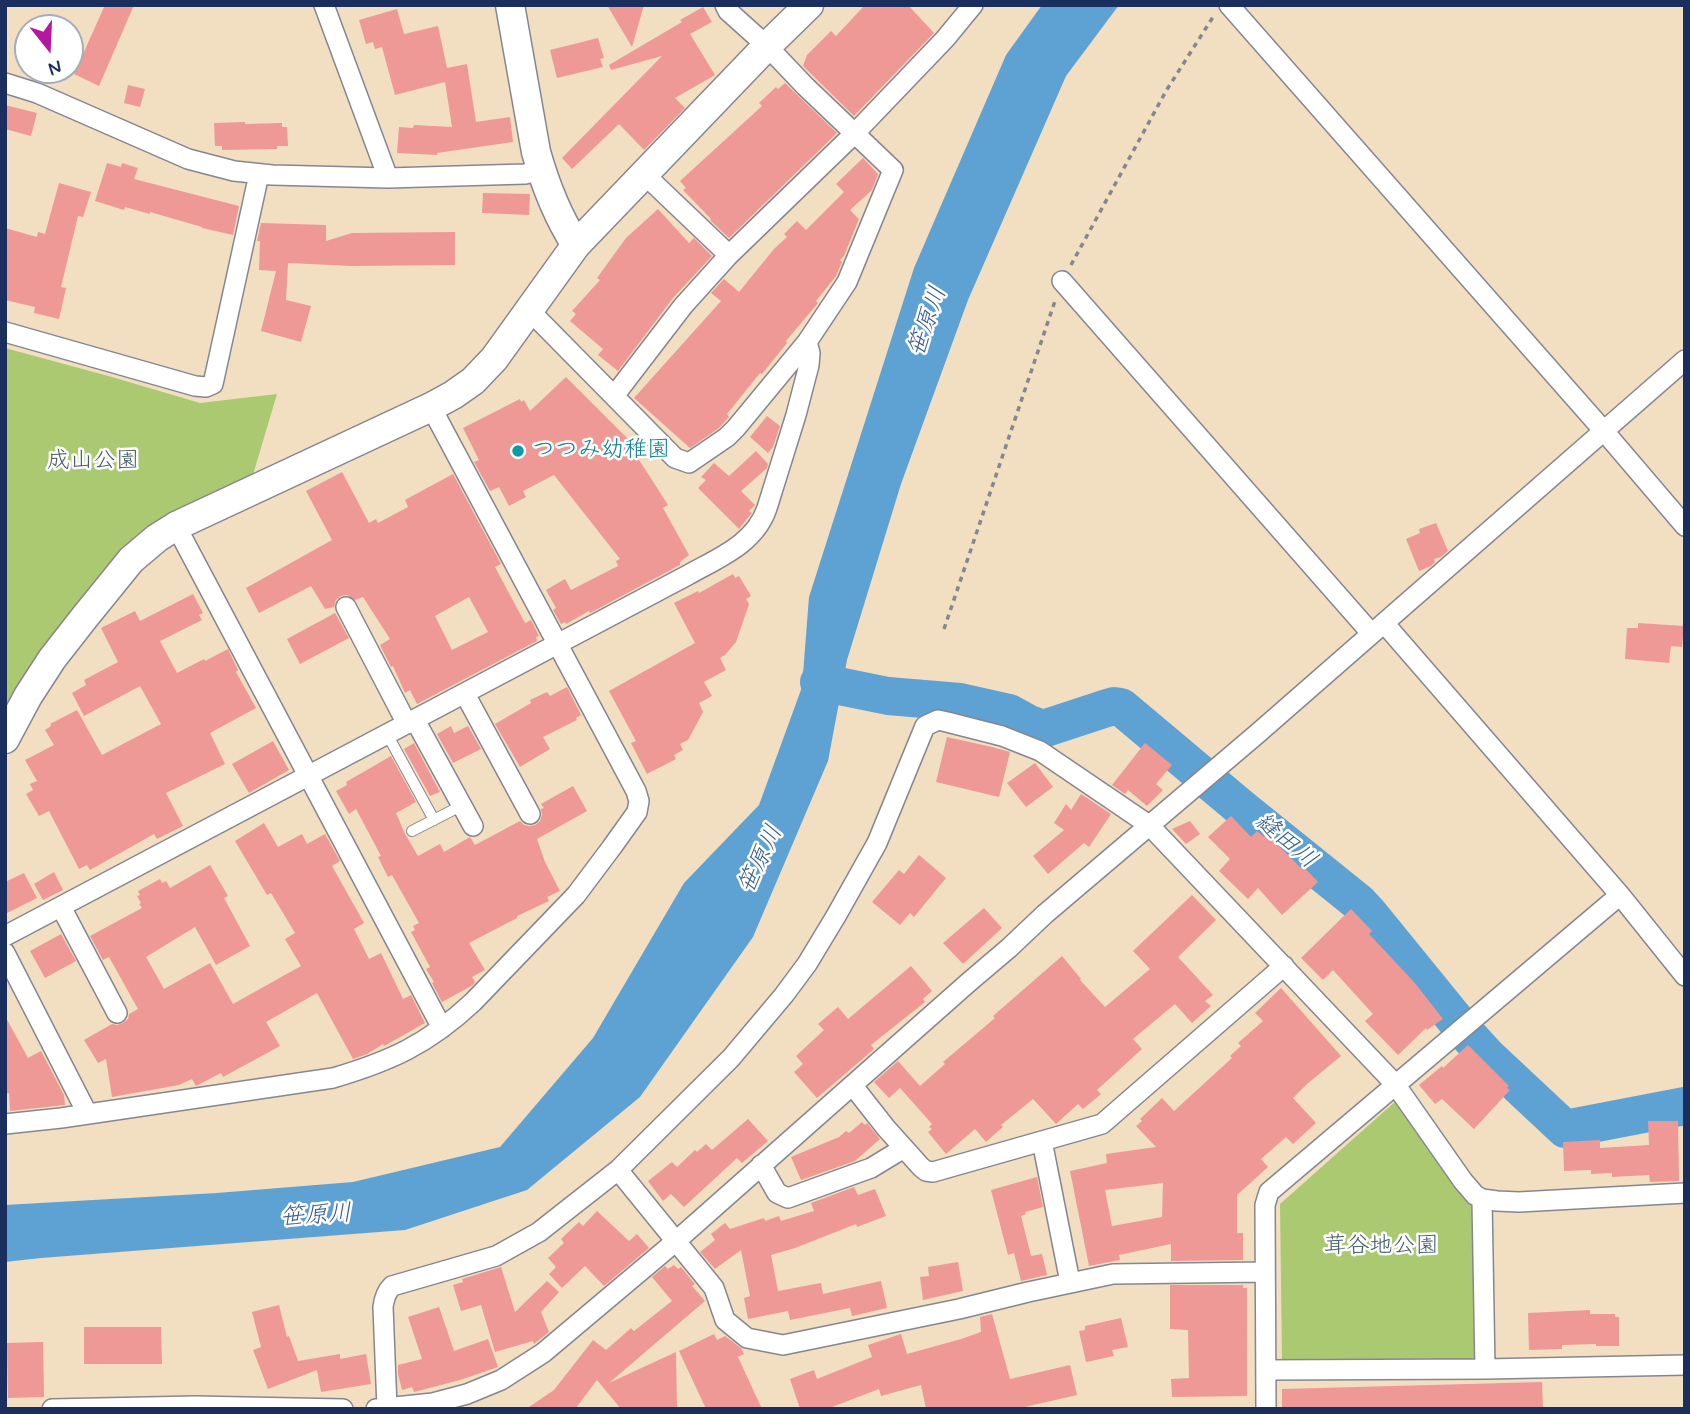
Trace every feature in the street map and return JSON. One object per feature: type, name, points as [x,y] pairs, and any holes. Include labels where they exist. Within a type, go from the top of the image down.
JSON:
[{"type":"street","points":[[324,5],[388,178]]},
{"type":"street","points":[[510,5],[536,152],[561,221],[576,245]]},
{"type":"street","points":[[529,310],[675,458],[689,463],[736,428],[807,342],[847,282],[892,170],[728,11],[725,5]]},
{"type":"street","points":[[5,739],[52,659],[131,560],[157,538],[176,526],[431,407],[473,381],[494,359],[576,245],[808,5]]},
{"type":"street","points":[[614,396],[683,306],[729,255],[855,133],[945,39],[973,5]]},
{"type":"street","points":[[1229,5],[1685,526]]},
{"type":"street","points":[[5,83],[47,97],[188,159],[234,171],[388,178],[525,174],[541,170]]},
{"type":"street","points":[[5,332],[195,386],[206,387],[213,384],[259,174]]},
{"type":"street","points":[[644,174],[729,255]]},
{"type":"street","points":[[1062,281],[1620,895],[1685,976]]},
{"type":"street","points":[[5,936],[465,694],[745,541],[764,517],[796,415],[809,365],[807,342]]},
{"type":"street","points":[[373,1409],[433,1404],[467,1394],[501,1380],[542,1353],[675,1242],[1045,914],[1257,734],[1685,360]]},
{"type":"street","points":[[5,1124],[333,1078],[393,1058],[419,1045],[473,1002],[576,895],[637,812],[639,801],[636,791],[431,407]]},
{"type":"street","points":[[176,526],[442,1028]]},
{"type":"street","points":[[346,607],[473,826]]},
{"type":"street","points":[[465,694],[530,814]]},
{"type":"street","points":[[387,1408],[383,1307],[389,1289],[496,1256],[540,1232],[618,1170],[731,1058],[807,964],[843,906],[877,843],[925,726],[938,720],[1002,736],[1040,751],[1149,825],[1395,1084],[1475,1195],[1482,1199],[1519,1202],[1685,1193]]},
{"type":"street","points":[[1266,1409],[1265,1205],[1269,1192],[1620,895]]},
{"type":"street","points":[[61,907],[117,1013]]},
{"type":"street","points":[[5,953],[87,1113]]},
{"type":"street","points":[[853,1086],[921,1167],[933,1172],[1091,1128],[1107,1121],[1284,966]]},
{"type":"street","points":[[1042,1141],[1070,1282]]},
{"type":"street","points":[[761,1166],[777,1193],[790,1198],[870,1168],[904,1148]]},
{"type":"street","points":[[618,1170],[714,1288],[726,1320],[747,1338],[783,1345],[1113,1274],[1265,1272]]},
{"type":"street","points":[[1482,1199],[1485,1369]]},
{"type":"street","points":[[1266,1370],[1685,1365]]},
{"type":"street","points":[[52,1409],[208,1406],[343,1409]]},
{"type":"lane","points":[[387,734],[433,820]]},
{"type":"lane","points":[[412,831],[453,810]]},
{"type":"green space","name":"成山公園","points":[[5,348],[200,403],[277,394],[252,478],[143,533],[5,712]]},
{"type":"green space","name":"茸谷地公園","points":[[1397,1100],[1479,1201],[1478,1363],[1282,1362],[1280,1204]]},
{"type":"water","name":"笹原川","points":[[1042,5],[1119,5],[1066,76],[968,300],[901,484],[847,660],[828,761],[753,937],[640,1097],[527,1190],[405,1230],[5,1262],[5,1205],[353,1182],[500,1147],[593,1038],[684,883],[759,805],[802,687],[809,597],[914,268],[1006,55]]},
{"type":"building","points":[[105,5],[134,5],[99,86],[84,79],[84,52]]},
{"type":"building","points":[[607,5],[644,5],[632,47]]},
{"type":"building","points":[[865,5],[908,5],[934,33],[854,116],[803,66],[807,55],[831,31],[836,36]]},
{"type":"building","points":[[703,7],[712,22],[690,34],[715,75],[675,98],[685,108],[644,150],[619,124],[572,169],[562,158],[662,56],[611,70],[609,65]]},
{"type":"building","points":[[397,9],[404,34],[438,26],[447,68],[467,64],[476,122],[510,117],[513,142],[437,155],[397,153],[399,127],[452,127],[445,82],[395,95],[382,47],[375,49],[373,42],[366,44],[359,20]]},
{"type":"building","points":[[598,38],[604,58],[600,59],[603,67],[557,78],[550,50]]},
{"type":"building","points":[[785,83],[837,133],[729,238],[683,190],[686,188],[680,181],[762,106],[759,103],[776,87],[778,89]]},
{"type":"building","points":[[128,85],[145,89],[140,107],[124,103]]},
{"type":"building","points":[[5,105],[37,113],[31,136],[5,129]]},
{"type":"building","points":[[214,123],[282,123],[282,127],[287,127],[288,146],[277,146],[277,149],[222,150],[222,146],[215,146]]},
{"type":"building","points":[[863,158],[878,174],[872,190],[850,210],[859,219],[840,260],[842,262],[836,276],[787,343],[727,414],[729,417],[719,428],[690,448],[634,398],[721,301],[711,293],[724,279],[739,292],[787,237],[784,234],[797,221],[806,230],[844,192],[836,184]]},
{"type":"building","points":[[107,163],[121,167],[122,163],[138,168],[134,179],[239,206],[233,235],[150,212],[125,207],[124,210],[95,201]]},
{"type":"building","points":[[59,183],[91,192],[83,217],[78,216],[61,287],[66,288],[59,319],[34,313],[35,307],[5,300],[5,228],[37,237],[38,232],[45,234]]},
{"type":"building","points":[[483,193],[530,194],[529,215],[482,213]]},
{"type":"building","points":[[658,209],[689,243],[694,238],[712,256],[673,298],[618,371],[598,355],[603,349],[570,321],[576,314],[572,311],[600,280],[597,278],[626,238]]},
{"type":"building","points":[[261,223],[326,225],[326,241],[352,233],[455,232],[455,265],[351,266],[288,263],[286,300],[311,306],[301,342],[261,331],[276,271],[259,270],[260,241],[257,241]]},
{"type":"building","points":[[566,377],[627,438],[668,505],[663,508],[689,555],[680,565],[590,613],[589,611],[566,624],[561,624],[546,590],[565,579],[571,590],[618,566],[616,561],[620,559],[554,475],[523,491],[526,497],[509,506],[499,487],[490,491],[474,462],[479,460],[463,428],[520,399],[521,402],[524,400],[530,411]]},
{"type":"building","points":[[767,416],[780,426],[773,447],[768,453],[750,437]]},
{"type":"building","points":[[756,451],[768,464],[767,468],[741,491],[755,505],[739,529],[698,488],[706,480],[701,477],[714,463],[729,476]]},
{"type":"building","points":[[342,472],[369,523],[376,519],[378,523],[408,507],[405,500],[453,474],[501,564],[495,567],[525,623],[531,620],[539,636],[536,637],[537,641],[417,704],[410,690],[405,693],[393,666],[391,667],[380,645],[390,639],[363,597],[355,600],[347,595],[341,596],[334,607],[325,609],[311,586],[259,613],[246,588],[332,540],[306,491]],"holes":[[[469,597],[488,632],[452,650],[435,616]]]},
{"type":"building","points":[[1436,523],[1448,551],[1434,559],[1435,562],[1431,566],[1419,571],[1406,539],[1420,533],[1419,529]]},
{"type":"building","points":[[733,574],[735,578],[739,576],[751,596],[746,599],[749,604],[736,642],[720,658],[726,670],[704,682],[712,696],[699,703],[703,712],[688,740],[680,744],[683,750],[674,755],[676,759],[647,774],[631,743],[636,741],[609,691],[695,643],[674,603]]},
{"type":"building","points":[[193,594],[203,613],[199,615],[202,620],[160,641],[177,673],[228,649],[238,670],[236,672],[256,708],[210,733],[225,764],[166,793],[183,826],[157,839],[154,834],[90,870],[87,865],[79,869],[49,811],[39,816],[26,794],[33,790],[30,784],[37,781],[25,760],[54,745],[45,730],[50,724],[77,710],[102,755],[161,724],[140,686],[84,716],[72,693],[86,685],[84,680],[118,662],[101,628],[135,611],[140,621]]},
{"type":"building","points":[[335,613],[349,638],[300,664],[287,639]]},
{"type":"building","points":[[1638,623],[1684,626],[1682,647],[1671,646],[1669,663],[1625,659],[1627,628],[1638,628]]},
{"type":"building","points":[[567,687],[581,715],[577,720],[543,737],[550,749],[520,767],[495,724],[531,703],[530,700],[547,692],[550,696]]},
{"type":"building","points":[[451,726],[454,733],[468,726],[481,749],[453,763],[437,734]]},
{"type":"building","points":[[947,737],[1010,752],[999,797],[936,782]]},
{"type":"building","points":[[273,741],[289,770],[249,793],[232,764]]},
{"type":"building","points":[[414,743],[440,792],[430,796],[404,749]]},
{"type":"building","points":[[1145,743],[1172,765],[1156,784],[1163,790],[1147,806],[1128,790],[1125,794],[1112,785]]},
{"type":"building","points":[[391,756],[416,802],[396,813],[418,856],[440,844],[444,852],[470,837],[475,845],[520,821],[524,825],[535,825],[540,821],[541,809],[544,808],[541,804],[573,786],[587,811],[537,839],[560,891],[547,897],[549,901],[469,943],[485,970],[472,977],[475,982],[473,985],[442,1002],[426,969],[430,967],[411,932],[415,930],[413,926],[419,923],[392,875],[388,877],[378,857],[381,856],[356,809],[349,814],[336,791],[347,785],[346,782]]},
{"type":"building","points":[[1035,763],[1053,787],[1026,807],[1007,783]]},
{"type":"building","points":[[1081,794],[1111,814],[1089,847],[1084,843],[1048,874],[1033,856],[1064,830],[1054,823],[1066,804],[1071,810]]},
{"type":"building","points":[[1231,816],[1251,837],[1257,831],[1264,837],[1267,834],[1318,882],[1282,915],[1258,888],[1248,899],[1219,871],[1230,859],[1208,837]]},
{"type":"building","points":[[1190,821],[1200,834],[1186,844],[1172,829]]},
{"type":"building","points":[[264,823],[278,847],[302,834],[307,844],[325,834],[340,861],[332,866],[364,923],[354,929],[369,959],[381,953],[403,999],[411,995],[425,1023],[384,1046],[383,1044],[353,1059],[317,993],[266,1022],[280,1046],[223,1077],[221,1073],[196,1086],[192,1079],[179,1085],[112,1097],[106,1059],[98,1063],[84,1040],[112,1024],[123,1023],[129,1014],[138,1009],[109,957],[103,960],[90,936],[142,908],[137,896],[140,895],[138,891],[160,879],[162,883],[166,881],[170,888],[210,865],[228,896],[224,898],[250,946],[216,965],[195,927],[146,957],[164,989],[210,963],[233,1004],[301,966],[285,939],[295,933],[271,893],[267,895],[235,841]]},
{"type":"building","points":[[919,855],[946,878],[914,917],[910,913],[900,925],[872,902],[899,870],[904,874]]},
{"type":"building","points":[[54,872],[63,890],[43,900],[34,884]]},
{"type":"building","points":[[24,873],[37,898],[5,914],[5,882]]},
{"type":"building","points":[[1192,895],[1216,920],[1178,957],[1213,995],[1205,1001],[1211,1006],[1192,1023],[1175,1004],[1133,1039],[1142,1049],[1097,1090],[1101,1094],[1083,1109],[1078,1104],[1056,1124],[1033,1099],[1001,1125],[1003,1127],[986,1142],[975,1129],[946,1154],[928,1132],[932,1129],[929,1127],[932,1124],[900,1088],[889,1098],[874,1082],[898,1061],[920,1086],[945,1064],[943,1062],[995,1018],[993,1016],[1062,956],[1105,1007],[1150,969],[1133,951]]},
{"type":"building","points":[[984,908],[1002,928],[963,964],[943,943]]},
{"type":"building","points":[[1351,909],[1372,931],[1369,934],[1414,982],[1443,1019],[1427,1030],[1426,1028],[1398,1055],[1365,1021],[1373,1014],[1333,970],[1323,980],[1301,958]]},
{"type":"building","points":[[61,934],[76,961],[45,978],[30,951]]},
{"type":"building","points":[[911,966],[932,991],[923,999],[925,1002],[871,1045],[874,1049],[817,1098],[794,1072],[803,1064],[796,1056],[824,1030],[818,1024],[838,1007],[848,1019]]},
{"type":"building","points":[[1281,988],[1341,1056],[1293,1098],[1316,1123],[1293,1144],[1286,1137],[1261,1159],[1268,1167],[1237,1195],[1237,1233],[1243,1233],[1243,1260],[1171,1261],[1171,1244],[1119,1255],[1120,1260],[1089,1266],[1070,1171],[1107,1163],[1106,1154],[1156,1147],[1136,1126],[1142,1121],[1140,1119],[1162,1098],[1174,1111],[1232,1058],[1230,1056],[1241,1046],[1238,1043],[1263,1021],[1255,1013]],"holes":[[[1163,1183],[1162,1217],[1112,1226],[1105,1190]]]},
{"type":"building","points":[[5,1016],[28,1058],[41,1051],[64,1095],[65,1105],[10,1111],[9,1093],[5,1094]]},
{"type":"building","points":[[1468,1045],[1510,1090],[1474,1129],[1442,1099],[1435,1104],[1419,1085]]},
{"type":"building","points":[[748,1119],[768,1141],[742,1163],[737,1158],[684,1207],[671,1194],[663,1201],[648,1181],[672,1162],[677,1167],[695,1150],[697,1152],[706,1144],[712,1150]]},
{"type":"building","points":[[1648,1121],[1678,1121],[1679,1181],[1650,1182],[1649,1175],[1612,1177],[1612,1173],[1591,1174],[1591,1170],[1564,1171],[1563,1142],[1600,1140],[1600,1148],[1649,1145]]},
{"type":"building","points":[[862,1122],[865,1125],[867,1123],[880,1139],[855,1161],[801,1180],[791,1157],[839,1137],[846,1131],[849,1133]]},
{"type":"building","points":[[1037,1177],[1043,1207],[1025,1212],[1026,1214],[1021,1216],[1031,1256],[1042,1254],[1047,1275],[1021,1281],[1014,1253],[1008,1255],[991,1190]]},
{"type":"building","points":[[854,1187],[858,1195],[875,1189],[886,1216],[771,1255],[778,1291],[821,1283],[823,1294],[881,1281],[887,1308],[852,1316],[850,1308],[790,1320],[788,1311],[748,1319],[744,1298],[750,1296],[741,1250],[715,1269],[700,1252],[715,1240],[711,1234],[725,1223],[730,1229],[764,1218],[765,1221],[779,1216],[781,1221],[814,1211],[811,1203]]},
{"type":"building","points":[[597,1211],[629,1241],[637,1234],[649,1248],[604,1286],[585,1266],[562,1288],[549,1274],[556,1267],[548,1258],[564,1243],[561,1239],[579,1222],[583,1226]]},
{"type":"building","points":[[958,1262],[963,1291],[923,1300],[920,1277],[929,1276],[928,1267]]},
{"type":"building","points":[[674,1265],[678,1269],[681,1267],[705,1301],[609,1383],[676,1352],[677,1409],[621,1409],[597,1380],[575,1409],[526,1409],[554,1390],[593,1340],[606,1350],[631,1328],[634,1331],[672,1301],[652,1277],[665,1266],[668,1269]]},
{"type":"building","points":[[501,1267],[515,1312],[547,1281],[559,1292],[541,1312],[549,1332],[534,1344],[533,1341],[495,1352],[481,1305],[461,1311],[453,1285],[463,1282],[462,1279]]},
{"type":"building","points":[[1170,1285],[1243,1285],[1243,1288],[1247,1288],[1247,1396],[1172,1397],[1171,1379],[1189,1378],[1188,1330],[1170,1329]]},
{"type":"building","points":[[279,1305],[287,1337],[289,1336],[298,1361],[340,1354],[340,1359],[366,1354],[371,1384],[321,1392],[317,1370],[268,1389],[253,1350],[261,1347],[252,1312]]},
{"type":"building","points":[[439,1307],[454,1351],[488,1339],[498,1367],[414,1392],[412,1387],[402,1390],[398,1365],[422,1359],[408,1317]]},
{"type":"building","points":[[1590,1310],[1590,1314],[1615,1314],[1615,1317],[1619,1317],[1619,1346],[1562,1345],[1562,1349],[1529,1350],[1528,1313]]},
{"type":"building","points":[[992,1314],[1010,1379],[1070,1365],[1077,1395],[1016,1409],[926,1409],[921,1385],[881,1396],[879,1389],[827,1409],[800,1409],[790,1379],[814,1370],[817,1379],[872,1357],[868,1345],[901,1334],[907,1354],[961,1339],[981,1332],[980,1317]]},
{"type":"building","points":[[1121,1318],[1128,1347],[1112,1350],[1114,1356],[1086,1362],[1079,1331],[1085,1330],[1085,1326]]},
{"type":"building","points":[[84,1327],[161,1327],[162,1364],[84,1364]]},
{"type":"building","points":[[714,1334],[717,1340],[725,1336],[741,1348],[744,1354],[738,1357],[762,1409],[706,1409],[679,1351]]},
{"type":"building","points":[[43,1342],[44,1397],[8,1398],[7,1343]]},
{"type":"building","points":[[1542,1382],[1543,1409],[1282,1409],[1282,1389]]},
{"type":"waterway","name":"縫田川","points":[[819,682],[888,696],[960,702],[1009,713],[1043,729],[1114,706],[1121,707],[1358,902],[1466,1033],[1565,1129],[1685,1106]]},
{"type":"place","name":"つつみ幼稚園","points":[[518,451]]}]
